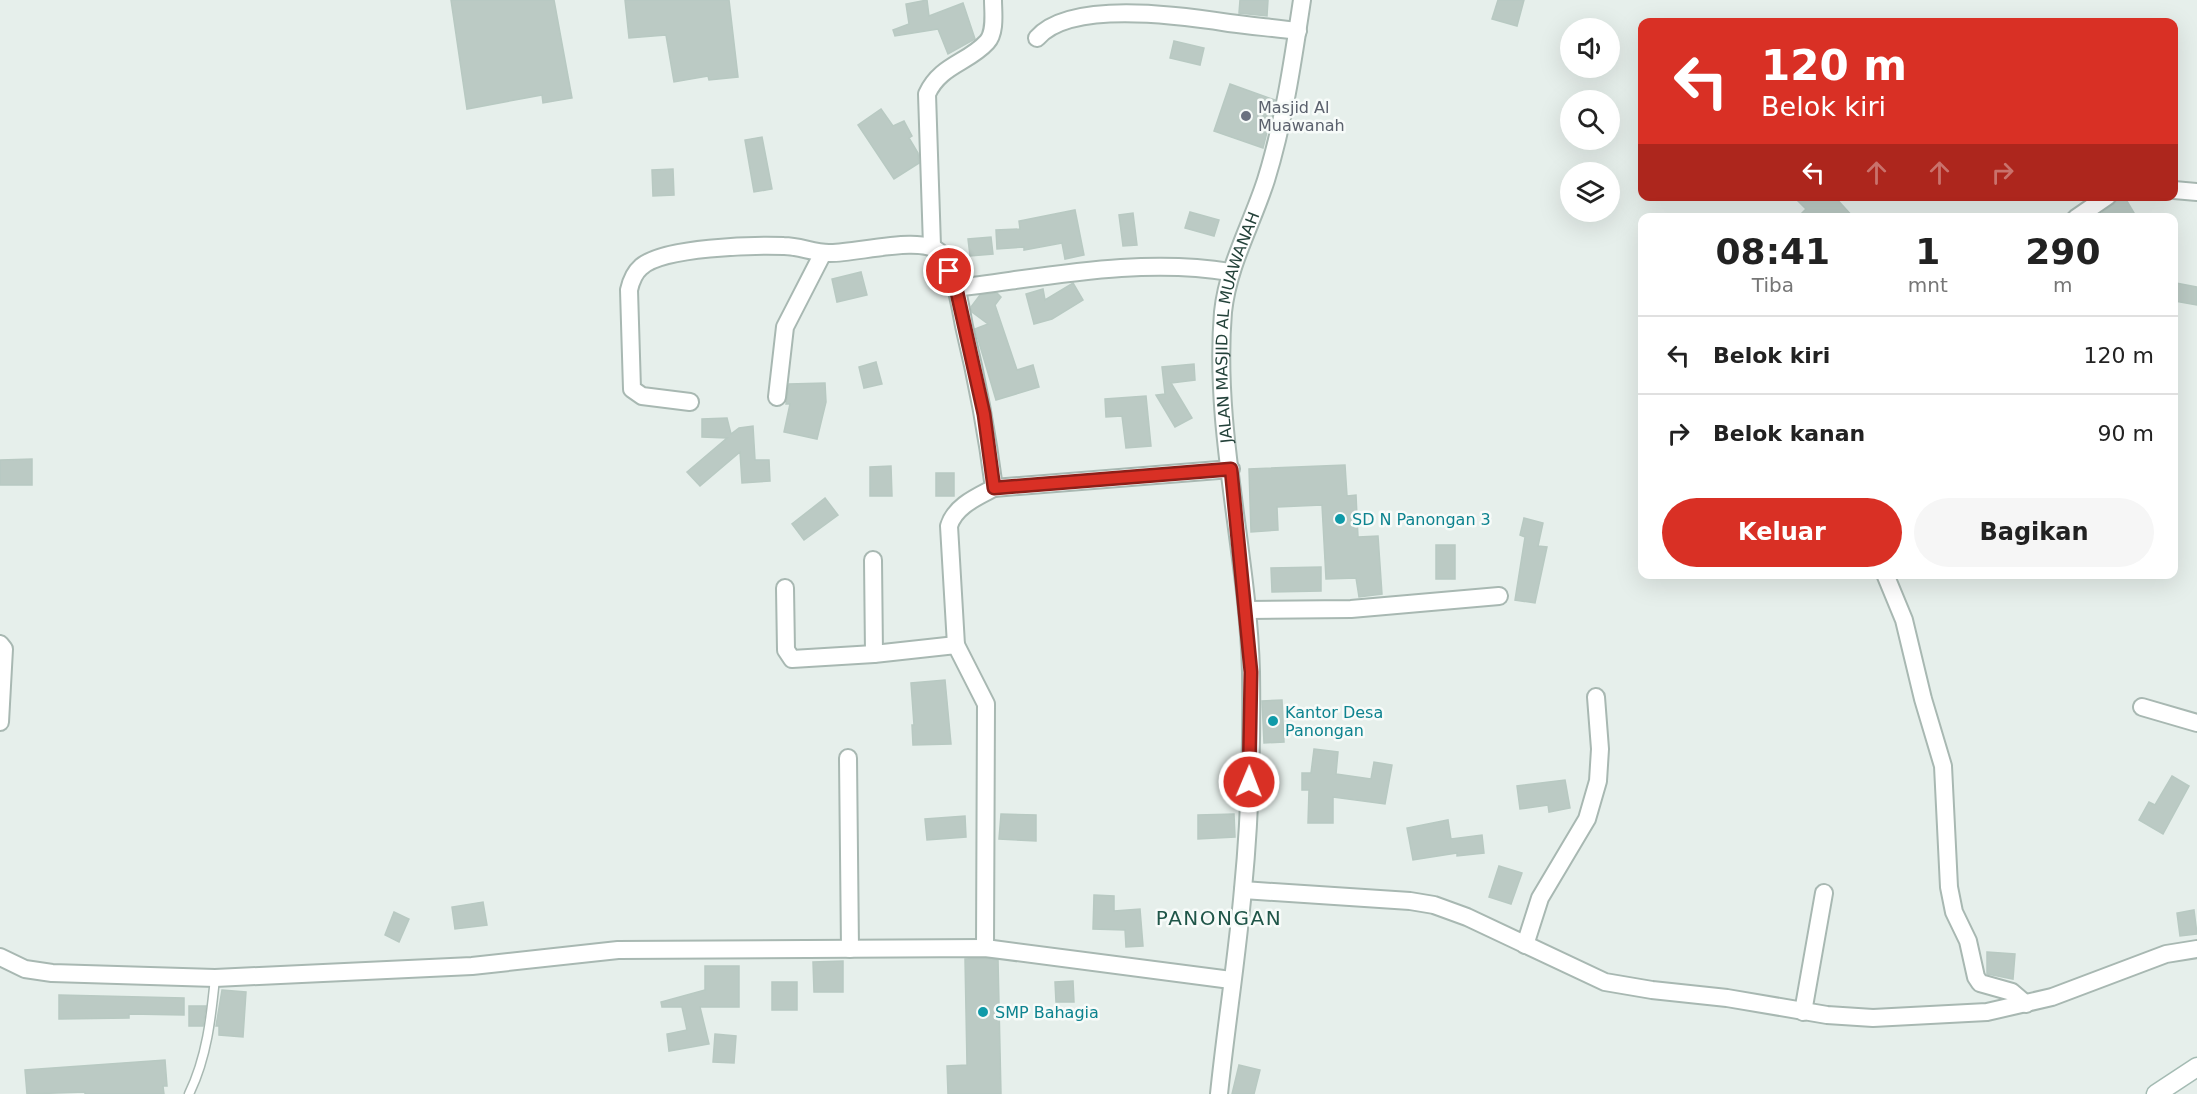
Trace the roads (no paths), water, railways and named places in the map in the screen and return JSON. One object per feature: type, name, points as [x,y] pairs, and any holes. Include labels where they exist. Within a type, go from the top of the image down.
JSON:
[{"type":"main road","points":[[2156,1094],[2197,1067]]},
{"type":"street","points":[[932,246],[927,94],[934,79],[988,41],[993,26],[993,0]]},
{"type":"street","name":"JALAN MASJID AL MUAWANAH","points":[[1219,1094],[1243,890],[1249,804],[1251,672],[1222,360],[1223,310],[1230,272],[1266,180],[1287,91],[1302,0]]},
{"type":"street","points":[[1037,38],[1044,27],[1055,18],[1089,8],[1137,6],[1229,23],[1298,31]]},
{"type":"street","points":[[2178,190],[2197,192]]},
{"type":"street","points":[[2083,213],[2101,201]]},
{"type":"street","points":[[690,402],[642,396],[632,389],[629,290],[637,271],[652,260],[675,253],[726,248],[786,246],[823,253],[844,254],[916,244],[932,246],[941,254],[956,288],[984,414],[994,488]]},
{"type":"street","points":[[777,397],[785,327],[823,253]]},
{"type":"street","points":[[956,288],[1145,266],[1197,267],[1230,272]]},
{"type":"street","points":[[985,948],[986,705],[956,645],[949,526],[951,520],[965,504],[994,488],[1231,469]]},
{"type":"street","points":[[873,560],[874,654]]},
{"type":"street","points":[[1887,579],[1904,620],[1923,699],[1943,766],[1949,887],[1954,912],[1968,941],[1976,977],[1980,982],[2012,992],[2026,1004]]},
{"type":"street","points":[[785,588],[786,650],[792,658],[874,654],[956,645]]},
{"type":"street","points":[[1246,610],[1351,609],[1499,596]]},
{"type":"street","points":[[0,644],[4,649],[0,722]]},
{"type":"street","points":[[1525,945],[1540,898],[1587,819],[1598,781],[1600,749],[1596,697]]},
{"type":"street","points":[[2142,707],[2197,723]]},
{"type":"street","points":[[848,758],[850,949]]},
{"type":"street","points":[[1243,890],[1410,901],[1434,905],[1467,917],[1605,982],[1727,998],[1803,1012],[1873,1018],[1988,1012],[2026,1004],[2052,997],[2166,954],[2197,949]]},
{"type":"street","points":[[1803,1012],[1824,892]]},
{"type":"street","points":[[0,957],[25,969],[52,973],[215,978],[472,966],[618,950],[985,948],[1231,980]]},
{"type":"lane","points":[[189,1094],[199,1074],[210,1033],[215,978]]},
{"type":"place","name":"Masjid Al Muawanah","points":[[1246,116]]},
{"type":"place","name":"SD N Panongan 3","points":[[1340,519]]},
{"type":"place","name":"Kantor Desa Panongan","points":[[1273,721]]},
{"type":"place","name":"SMP Bahagia","points":[[983,1012]]},
{"type":"district","name":"PANONGAN","points":[[1219,918]]}]
